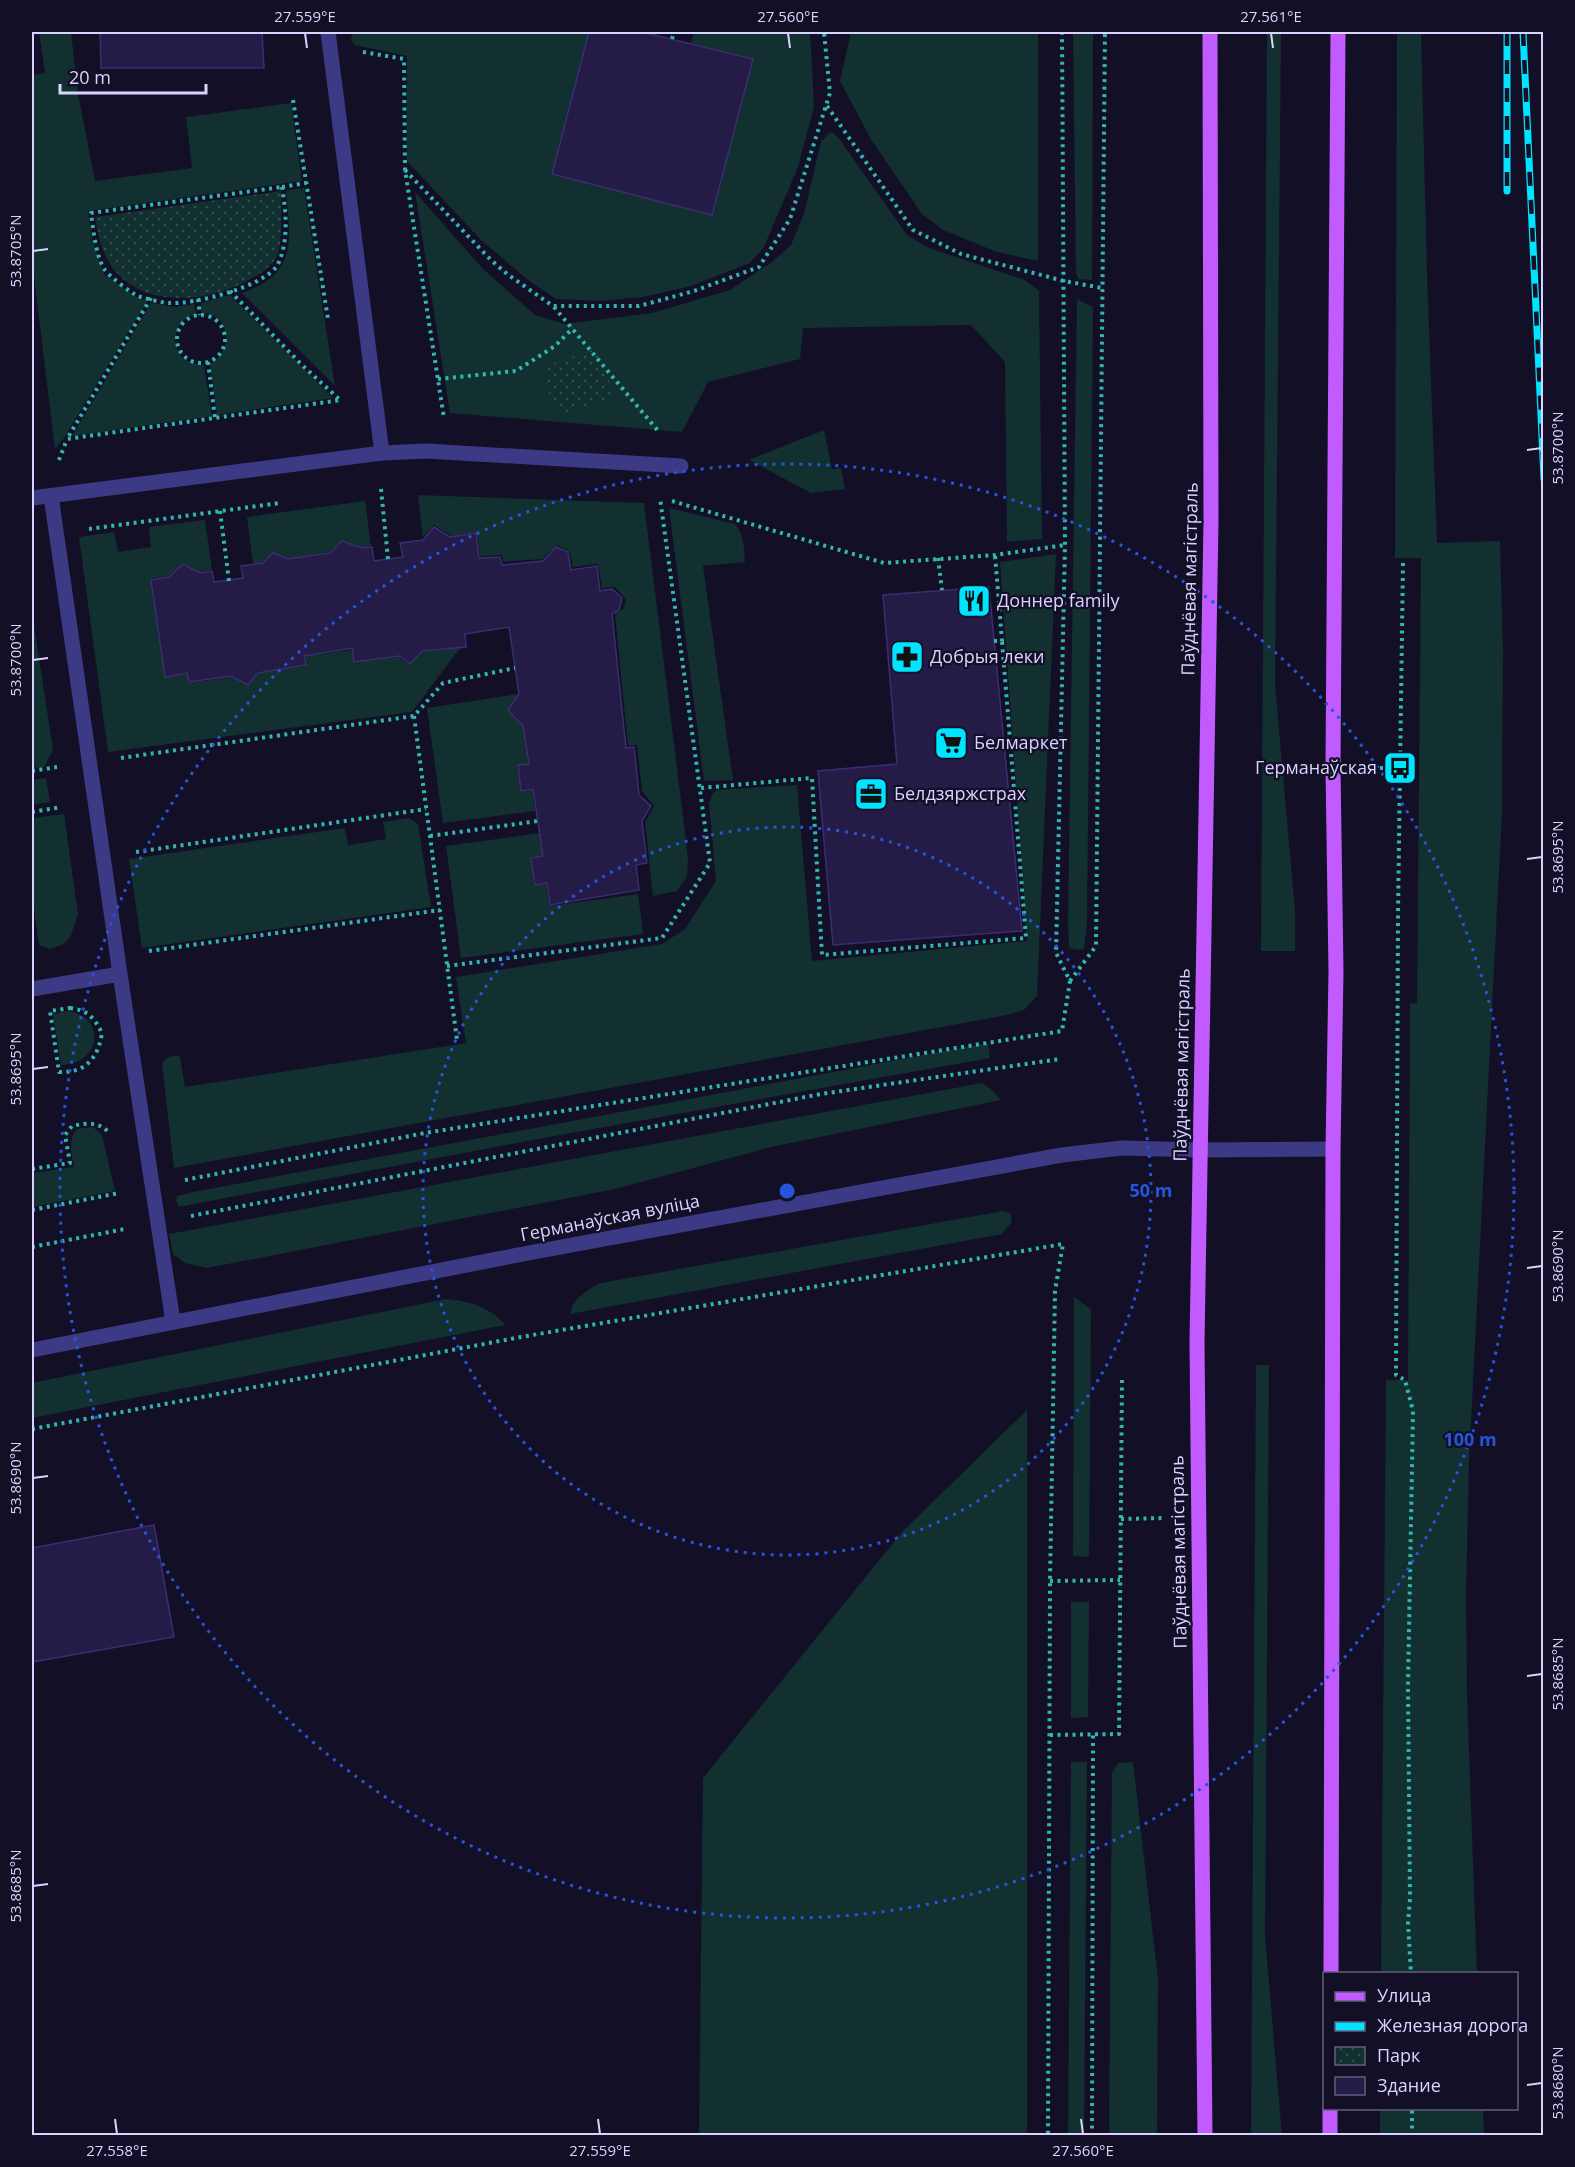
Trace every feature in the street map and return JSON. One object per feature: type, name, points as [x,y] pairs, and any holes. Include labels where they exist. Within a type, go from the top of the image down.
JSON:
[{"type":"main road","name":"Паўднёвая магістраль","points":[[1204,2136],[1198,1518],[1199,1150],[1211,521],[1210,32]]},
{"type":"main road","points":[[1331,1972],[1333,1149],[1336,972],[1333,744],[1338,32]]},
{"type":"main road","points":[[1330,2110],[1330,2136]]},
{"type":"street","points":[[328,32],[382,453]]},
{"type":"street","points":[[32,498],[382,453],[426,451],[681,466]]},
{"type":"street","points":[[51,496],[173,1322]]},
{"type":"street","points":[[32,989],[120,974]]},
{"type":"street","name":"Германаўская вуліца","points":[[32,1350],[523,1254],[1062,1155],[1122,1148],[1333,1149]]},
{"type":"path","points":[[672,39],[674,32]]},
{"type":"path","points":[[553,306],[639,306],[694,291],[759,267],[790,219],[830,93],[824,32]]},
{"type":"path","points":[[1062,32],[1065,545],[1056,953],[1070,981]]},
{"type":"path","points":[[32,1210],[425,1133],[1062,1031],[1070,981],[1096,946],[1105,32]]},
{"type":"path","points":[[358,51],[404,59],[405,170],[444,418]]},
{"type":"path","points":[[826,105],[913,230],[961,254],[1064,281],[1102,288]]},
{"type":"path","points":[[405,170],[490,259],[507,274],[553,306],[666,440]]},
{"type":"path","points":[[282,187],[286,217],[285,238],[278,265],[256,282],[211,298],[169,303],[138,296],[105,270],[95,240],[91,213],[306,183]]},
{"type":"path","points":[[151,298],[68,439],[341,400],[302,366],[230,291]]},
{"type":"path","points":[[198,299],[200,315]]},
{"type":"path","points":[[200,315],[216,320],[225,333],[225,342],[218,356],[208,362],[195,363],[188,359],[179,348],[177,334],[185,321],[200,315]]},
{"type":"path","points":[[438,379],[516,371],[555,346],[573,328]]},
{"type":"path","points":[[208,362],[215,418]]},
{"type":"path","points":[[369,491],[392,488]]},
{"type":"path","points":[[381,489],[388,559]]},
{"type":"path","points":[[447,966],[662,938],[710,863],[660,498],[884,563],[995,555],[1065,545]]},
{"type":"path","points":[[83,530],[289,502]]},
{"type":"path","points":[[220,511],[229,581]]},
{"type":"path","points":[[701,788],[812,778],[822,955],[1026,938],[995,555]]},
{"type":"path","points":[[938,558],[942,590]]},
{"type":"path","points":[[1403,563],[1398,912],[1396,1375],[1406,1380],[1413,1411],[1408,1686],[1408,1922],[1411,1972]]},
{"type":"path","points":[[994,641],[1002,641]]},
{"type":"path","points":[[110,760],[414,716],[444,683],[515,668]]},
{"type":"path","points":[[414,716],[458,1040]]},
{"type":"path","points":[[32,771],[59,767]]},
{"type":"path","points":[[32,812],[63,807]]},
{"type":"path","points":[[135,852],[426,809]]},
{"type":"path","points":[[430,836],[538,821]]},
{"type":"path","points":[[148,951],[440,909]]},
{"type":"path","points":[[80,1009],[89,1014],[102,1033],[95,1058],[79,1070],[59,1072],[50,1011],[80,1009]]},
{"type":"path","points":[[32,1247],[821,1094],[1060,1059]]},
{"type":"path","points":[[32,1169],[70,1163],[65,1135],[72,1126],[88,1122],[98,1125],[108,1131],[112,1139]]},
{"type":"path","points":[[32,1429],[521,1337],[1064,1244],[1055,1291],[1050,1581],[1048,2136]]},
{"type":"path","points":[[1050,1735],[1119,1734],[1122,1379]]},
{"type":"path","points":[[1120,1519],[1198,1518]]},
{"type":"path","points":[[1050,1581],[1120,1580]]},
{"type":"path","points":[[1092,2136],[1093,1734]]},
{"type":"path","points":[[1412,2110],[1412,2136]]},
{"type":"green space","points":[[39,32],[71,32],[78,94],[95,181],[192,168],[186,117],[291,103],[302,181],[88,211],[92,239],[104,274],[139,299],[148,300],[64,438],[55,449],[32,261],[32,75],[45,73]]},
{"type":"green space","points":[[353,32],[589,32],[552,174],[712,215],[752,60],[691,43],[694,32],[810,32],[814,107],[798,167],[764,247],[750,263],[691,286],[643,297],[601,301],[556,299],[528,280],[481,240],[407,161],[407,56],[354,45],[351,39]]},
{"type":"green space","points":[[851,32],[1038,32],[1038,261],[997,252],[943,230],[922,214],[872,141],[840,81]]},
{"type":"green space","points":[[1073,32],[1093,32],[1092,280],[1078,279],[1076,273]]},
{"type":"green space","points":[[1267,32],[1281,32],[1275,684],[1295,911],[1295,951],[1261,951]]},
{"type":"green space","points":[[1397,32],[1421,32],[1437,543],[1500,541],[1503,652],[1502,811],[1469,1461],[1466,1592],[1467,1696],[1477,1972],[1381,1972],[1386,1380],[1408,1380],[1410,1004],[1417,1003],[1421,558],[1395,558]]},
{"type":"green space","points":[[831,132],[838,137],[907,235],[929,248],[1025,280],[1039,291],[1042,539],[1007,542],[1005,362],[971,325],[803,328],[800,359],[708,382],[682,432],[450,413],[415,192],[483,269],[535,315],[565,324],[652,313],[730,290],[772,262],[791,245],[804,214],[821,141]]},
{"type":"green space","points":[[304,188],[335,386],[242,293],[273,276],[282,265],[289,239],[286,190]]},
{"type":"green space","points":[[281,191],[280,242],[274,261],[261,273],[241,284],[210,295],[176,298],[159,296],[129,283],[116,272],[104,253],[95,217]]},
{"type":"green space","points":[[230,295],[333,398],[217,415],[210,364],[223,351],[226,334],[219,319],[201,313],[201,303]]},
{"type":"green space","points":[[1077,299],[1093,307],[1087,922],[1084,949],[1077,950],[1069,948],[1068,921]]},
{"type":"green space","points":[[151,303],[175,307],[194,304],[196,313],[179,326],[175,338],[176,345],[183,359],[204,365],[212,416],[72,436]]},
{"type":"green space","points":[[596,349],[613,390],[609,399],[566,414],[557,410],[545,384],[548,365]]},
{"type":"green space","points":[[824,430],[832,469],[841,468],[845,489],[811,493],[749,460]]},
{"type":"green space","points":[[418,495],[644,503],[688,857],[687,877],[677,891],[653,896],[645,822],[654,806],[642,791],[637,745],[628,746],[615,614],[623,609],[626,600],[615,587],[602,588],[598,564],[573,567],[570,552],[557,545],[542,559],[503,562],[502,555],[480,556],[477,532],[452,536],[434,525],[423,537]]},
{"type":"green space","points":[[365,501],[371,546],[362,548],[342,541],[329,552],[288,559],[273,553],[263,562],[253,564],[247,517]]},
{"type":"green space","points":[[669,508],[735,524],[743,541],[745,562],[703,566],[733,780],[704,781]]},
{"type":"green space","points":[[205,520],[212,570],[200,572],[183,563],[169,576],[151,579],[165,677],[187,674],[189,683],[231,677],[248,685],[259,673],[306,666],[305,656],[351,650],[354,662],[399,657],[410,665],[422,652],[460,648],[412,712],[108,752],[79,537],[114,532],[118,552],[151,547],[149,527]]},
{"type":"green space","points":[[1056,554],[1037,996],[1024,1010],[1007,1015],[174,1168],[162,1064],[172,1056],[180,1057],[185,1087],[466,1043],[456,977],[662,944],[685,929],[716,881],[709,803],[713,793],[718,790],[797,785],[812,961],[1027,941],[1000,562]]},
{"type":"green space","points":[[32,612],[53,750],[44,767],[32,768]]},
{"type":"green space","points":[[518,694],[508,710],[523,726],[528,764],[517,766],[521,791],[532,790],[535,811],[443,823],[427,708]]},
{"type":"green space","points":[[46,778],[50,802],[32,805],[32,780]]},
{"type":"green space","points":[[64,814],[78,914],[70,938],[62,945],[50,949],[39,945],[34,909],[32,909],[32,818]]},
{"type":"green space","points":[[409,818],[418,824],[431,907],[142,948],[129,859],[345,828],[348,845],[386,839],[383,822]]},
{"type":"green space","points":[[540,833],[543,856],[531,858],[534,885],[546,884],[549,906],[638,894],[643,934],[461,958],[446,846]]},
{"type":"green space","points":[[69,1011],[81,1015],[89,1022],[94,1031],[94,1040],[91,1049],[84,1057],[74,1063],[61,1065],[53,1014]]},
{"type":"green space","points":[[988,1043],[990,1058],[538,1139],[179,1207],[176,1201],[177,1196],[193,1192]]},
{"type":"green space","points":[[982,1083],[1001,1100],[771,1147],[615,1189],[207,1268],[185,1263],[173,1254],[169,1234]]},
{"type":"green space","points":[[93,1127],[102,1135],[115,1191],[32,1207],[32,1173],[74,1167],[72,1138],[77,1129]]},
{"type":"green space","points":[[1003,1211],[1010,1213],[1012,1222],[1002,1234],[570,1314],[577,1299],[601,1283]]},
{"type":"green space","points":[[1074,1297],[1091,1309],[1089,1557],[1073,1556]]},
{"type":"green space","points":[[446,1299],[463,1301],[486,1309],[505,1325],[32,1418],[32,1383]]},
{"type":"green space","points":[[1256,1365],[1269,1365],[1265,1936],[1282,2136],[1251,2135]]},
{"type":"green space","points":[[1027,1410],[1027,2135],[699,2135],[703,1778],[902,1532]]},
{"type":"green space","points":[[1071,1602],[1089,1602],[1088,1717],[1071,1718]]},
{"type":"green space","points":[[1071,1762],[1087,1762],[1084,2136],[1068,2135]]},
{"type":"green space","points":[[1133,1762],[1158,1979],[1157,2135],[1109,2135],[1112,1773],[1118,1763]]},
{"type":"green space","points":[[1380,2110],[1483,2110],[1484,2135],[1380,2135]]},
{"type":"building","points":[[100,32],[262,32],[264,68],[101,68]]},
{"type":"building","points":[[589,32],[642,32],[753,59],[712,215],[552,174]]},
{"type":"building","points":[[434,527],[450,537],[476,533],[479,558],[500,557],[502,565],[543,561],[556,547],[568,552],[571,570],[597,566],[600,591],[612,589],[622,598],[619,610],[612,614],[626,748],[634,747],[639,795],[651,806],[642,821],[647,863],[636,865],[639,890],[550,905],[547,883],[535,885],[531,858],[543,856],[533,789],[521,791],[518,765],[529,764],[523,726],[508,710],[519,694],[509,627],[465,634],[466,647],[422,651],[410,664],[400,656],[354,662],[352,648],[304,656],[306,665],[258,673],[248,685],[231,676],[189,682],[187,673],[165,677],[151,580],[169,577],[183,564],[200,573],[212,571],[214,582],[243,578],[241,566],[263,563],[273,553],[288,559],[330,553],[342,541],[362,548],[372,547],[374,561],[403,557],[400,543],[423,540]]},
{"type":"building","points":[[989,587],[1022,931],[833,945],[818,771],[897,764],[883,595]]},
{"type":"building","points":[[154,1525],[174,1637],[32,1662],[32,1548]]},
{"type":"railway","points":[[1507,32],[1507,191]]},
{"type":"railway","points":[[1523,32],[1544,479]]},
{"type":"place","name":"Доннер family","points":[[974,601]]},
{"type":"place","name":"Добрыя леки","points":[[907,657]]},
{"type":"place","name":"Белмаркет","points":[[951,743]]},
{"type":"place","name":"Германаўская","points":[[1400,768]]},
{"type":"place","name":"Белдзяржстрах","points":[[871,794]]}]
